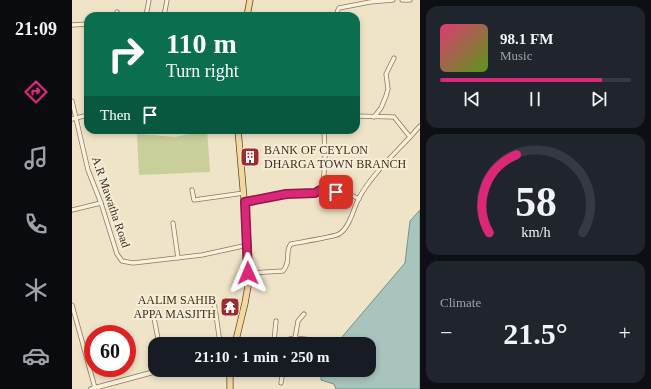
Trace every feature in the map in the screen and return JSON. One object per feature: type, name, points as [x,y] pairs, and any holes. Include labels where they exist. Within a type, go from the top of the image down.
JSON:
[{"type":"main road","points":[[248,12],[250,0]]},
{"type":"main road","points":[[236,337],[248,286],[248,245],[238,134]]},
{"type":"main road","points":[[230,377],[230,389]]},
{"type":"street","points":[[146,12],[148,0]]},
{"type":"street","points":[[165,12],[167,0]]},
{"type":"street","points":[[337,12],[339,8],[370,2],[393,0]]},
{"type":"street","points":[[402,0],[410,0]]},
{"type":"street","points":[[72,25],[84,24]]},
{"type":"street","points":[[374,117],[386,96],[388,89],[386,74],[394,58]]},
{"type":"street","name":"A.R Mawatha Road","points":[[72,101],[74,118],[88,170],[101,203],[117,254],[122,261],[133,263],[202,255],[248,245]]},
{"type":"street","points":[[74,118],[84,116]]},
{"type":"street","points":[[360,116],[394,117],[410,137]]},
{"type":"street","points":[[248,273],[283,271],[288,265],[288,247],[291,244],[339,235],[345,228],[359,199],[384,165],[420,126]]},
{"type":"street","points":[[324,134],[326,156],[324,191]]},
{"type":"street","points":[[192,190],[194,200],[244,193]]},
{"type":"street","points":[[245,202],[286,194],[315,193],[320,190],[349,194],[359,199]]},
{"type":"street","points":[[72,210],[101,203]]},
{"type":"street","points":[[173,223],[178,258]]},
{"type":"street","points":[[214,301],[220,337]]},
{"type":"street","points":[[72,305],[93,388],[148,374]]},
{"type":"street","points":[[295,337],[298,321],[304,314]]},
{"type":"street","points":[[152,315],[158,337]]},
{"type":"street","points":[[274,337],[276,321]]},
{"type":"street","points":[[280,383],[281,377]]},
{"type":"green space","points":[[137,134],[175,137],[189,134],[207,134],[210,172],[139,175]]},
{"type":"water","points":[[420,210],[420,389],[336,389],[334,384],[321,380],[321,377],[376,377],[376,337],[342,337],[405,263],[410,221]]},
{"type":"place","name":"BANK OF CEYLON DHARGA TOWN BRANCH","points":[[250,157]]},
{"type":"place","name":"AALIM SAHIB APPA MASJITH","points":[[230,307]]},
{"type":"route","points":[[248,273],[245,202],[286,194],[315,193],[320,190],[336,192]]}]
